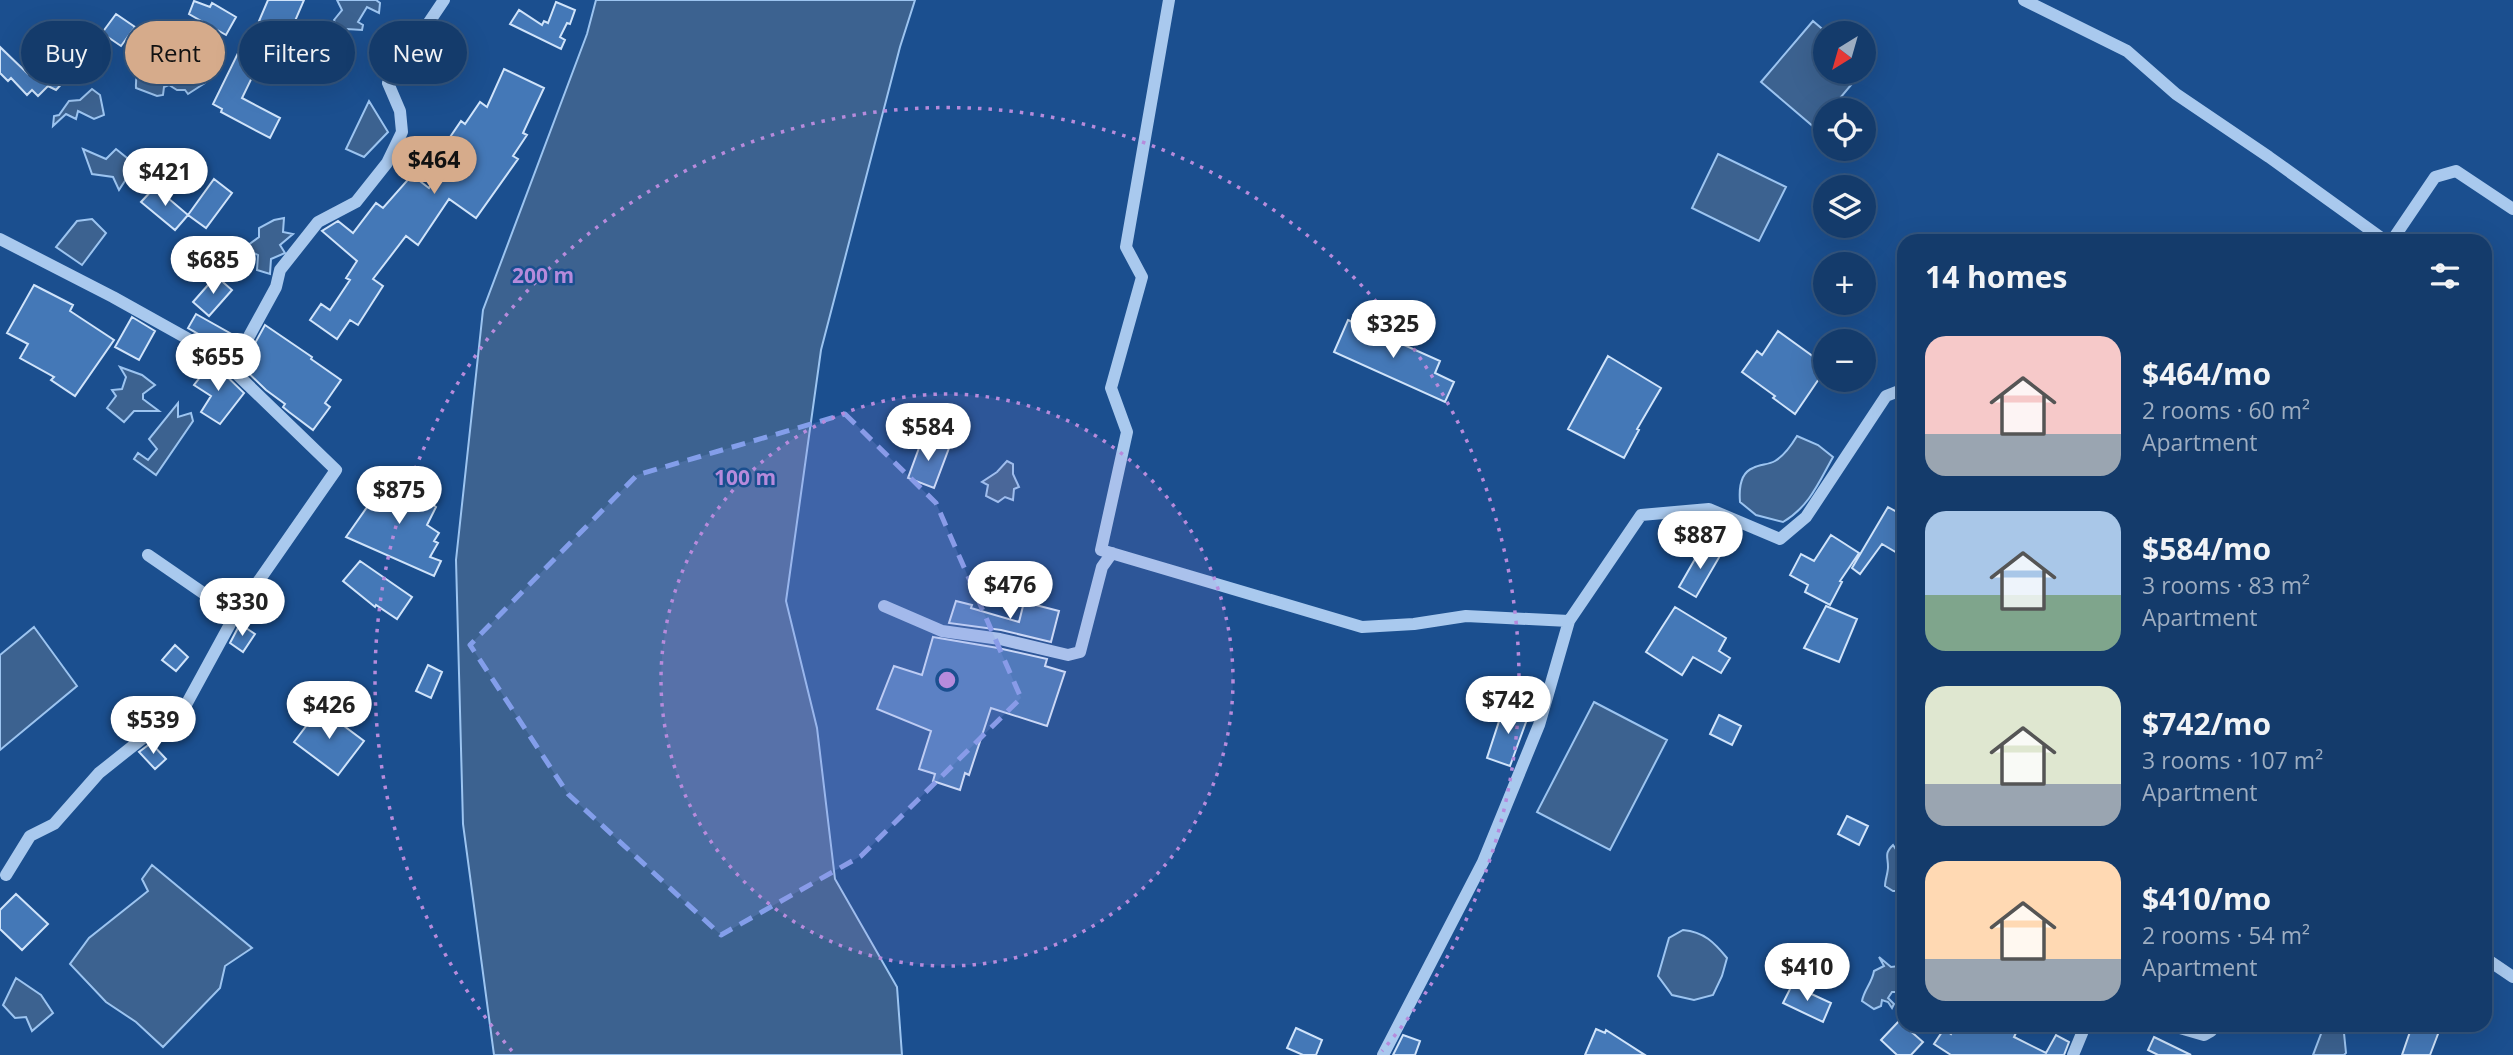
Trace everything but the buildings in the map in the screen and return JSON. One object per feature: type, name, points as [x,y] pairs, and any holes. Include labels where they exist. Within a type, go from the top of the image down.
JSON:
[{"type":"street","points":[[217,355],[247,340],[276,287],[281,270],[317,222],[356,202],[387,163],[402,132],[400,111],[388,83],[444,0]]},
{"type":"street","points":[[1169,0],[1126,247],[1142,277],[1111,388],[1127,432],[1101,550],[1362,626],[1414,624],[1466,616],[1569,621]]},
{"type":"street","points":[[2024,0],[2127,51],[2176,94],[2378,234]]},
{"type":"street","points":[[2395,234],[2435,177],[2456,172],[2513,209]]},
{"type":"street","points":[[0,239],[113,297],[217,355],[336,470],[235,615],[187,704],[99,773],[54,824],[30,836],[6,876]]},
{"type":"street","points":[[1383,1055],[1483,862],[1539,725],[1569,621],[1641,515],[1709,509],[1780,539],[1806,517],[1886,396],[1897,392]]},
{"type":"street","points":[[884,606],[942,631],[1000,639],[1068,655],[1080,652],[1102,566],[1112,553]]},
{"type":"street","points":[[148,555],[235,615]]},
{"type":"street","points":[[2492,962],[2513,976]]},
{"type":"street","points":[[2073,1055],[2083,1032]]},
{"type":"highlighted area","points":[[845,414],[936,503],[1021,698],[861,856],[721,935],[568,794],[470,645],[637,475]]},
{"type":"water","points":[[337,0],[376,0],[380,3],[379,13],[367,7],[358,22],[363,25],[362,30],[355,30],[355,21],[335,21],[342,10]]},
{"type":"water","points":[[596,0],[915,0],[900,47],[821,350],[786,601],[817,728],[835,879],[897,987],[902,1055],[494,1055],[463,824],[456,560],[483,310],[587,34]]},
{"type":"water","points":[[1813,21],[1813,84],[1852,84],[1840,98],[1813,98],[1813,126],[1761,82]]},
{"type":"water","points":[[136,84],[203,84],[188,94],[185,90],[177,90],[169,85],[164,87],[163,95],[157,96],[136,88]]},
{"type":"water","points":[[92,89],[100,95],[104,115],[94,119],[78,111],[76,119],[66,114],[53,126],[54,116],[59,115],[69,101],[80,100]]},
{"type":"water","points":[[369,101],[388,132],[364,157],[346,149]]},
{"type":"water","points":[[83,149],[106,159],[116,149],[132,162],[130,173],[119,190],[113,177],[92,174]]},
{"type":"water","points":[[1718,154],[1786,187],[1759,241],[1692,208]]},
{"type":"water","points":[[284,218],[283,232],[293,234],[280,245],[285,253],[271,259],[270,274],[257,270],[258,255],[244,248],[259,237],[259,228]]},
{"type":"water","points":[[92,219],[106,233],[82,265],[56,247],[77,221]]},
{"type":"water","points":[[120,367],[142,375],[155,385],[143,394],[143,399],[159,411],[134,411],[124,422],[107,408],[116,396],[112,390],[122,389],[126,377]]},
{"type":"water","points":[[178,403],[178,417],[191,413],[193,421],[156,475],[134,459],[138,453],[148,460],[157,449],[149,439]]},
{"type":"water","points":[[1797,436],[1818,445],[1833,457],[1812,493],[1792,516],[1783,522],[1756,515],[1740,502],[1740,487],[1745,474],[1753,468],[1779,459]]},
{"type":"water","points":[[1007,461],[1013,464],[1013,474],[1019,487],[1014,489],[1013,500],[1005,497],[998,502],[986,496],[988,485],[982,482]]},
{"type":"water","points":[[34,627],[77,686],[0,750],[0,655]]},
{"type":"water","points":[[1594,702],[1667,740],[1610,850],[1537,812]]},
{"type":"water","points":[[1893,845],[1897,851],[1897,891],[1885,886],[1887,853]]},
{"type":"water","points":[[152,865],[252,948],[225,966],[220,988],[163,1047],[136,1022],[106,1002],[70,964],[89,938],[148,891],[142,879]]},
{"type":"water","points":[[1683,930],[1708,939],[1727,958],[1713,995],[1694,1000],[1672,995],[1658,976],[1669,938]]},
{"type":"water","points":[[1879,957],[1891,967],[1897,966],[1897,992],[1892,992],[1888,998],[1894,1004],[1892,1008],[1888,1002],[1882,1000],[1881,1006],[1874,1009],[1862,1001],[1874,971],[1884,966]]},
{"type":"water","points":[[16,978],[41,995],[53,1013],[32,1031],[26,1017],[15,1018],[3,1005]]},
{"type":"water","points":[[2322,1032],[2345,1032],[2344,1055],[2313,1055]]}]
